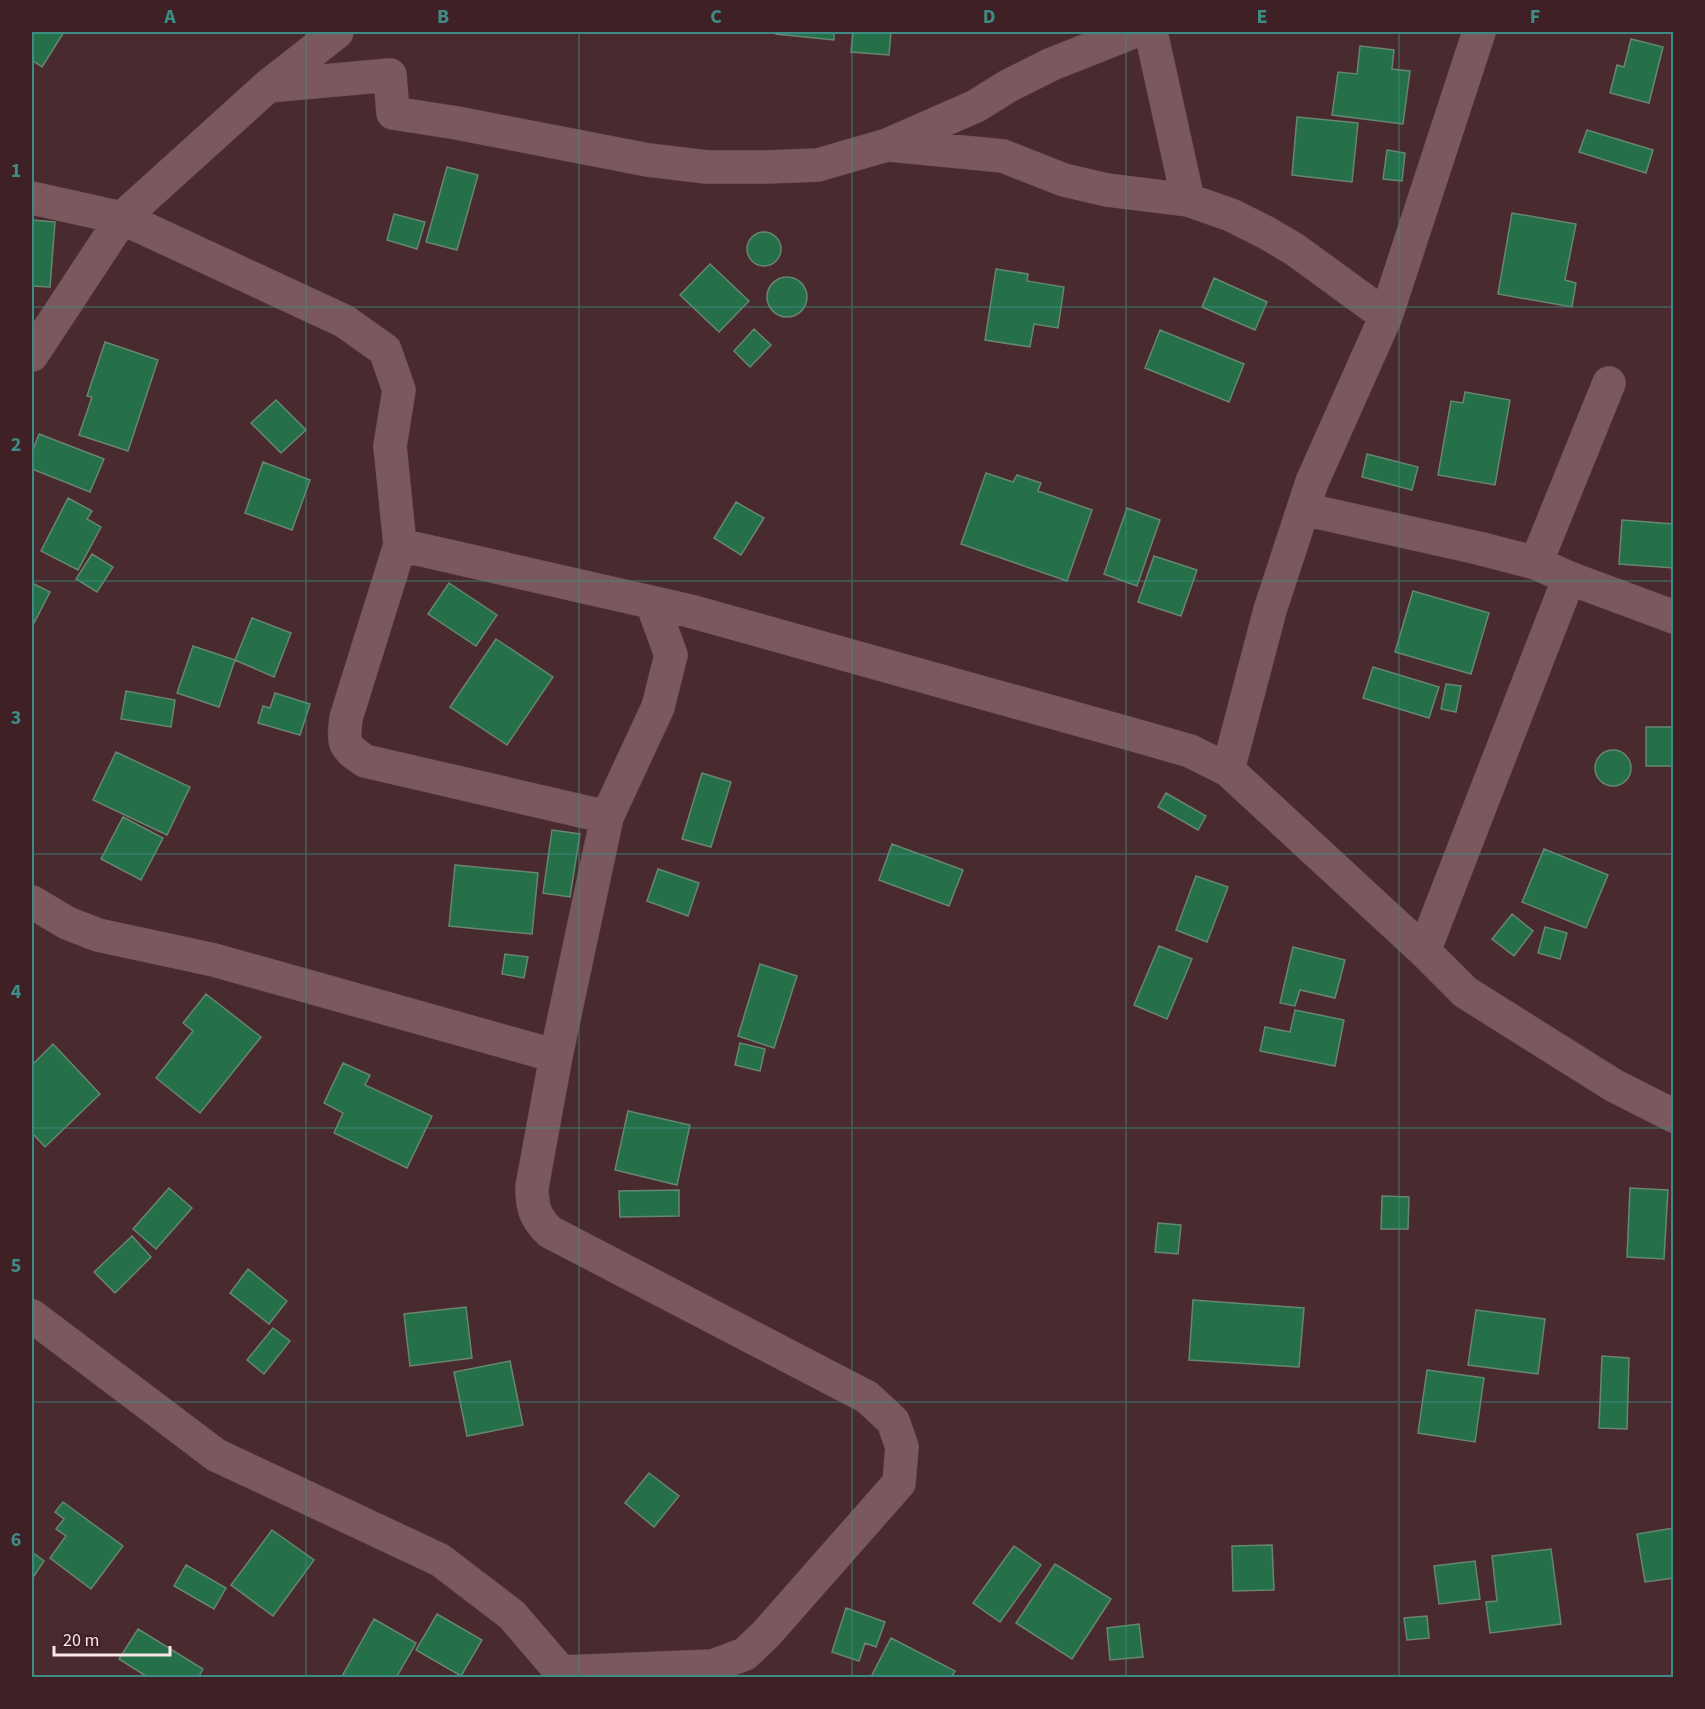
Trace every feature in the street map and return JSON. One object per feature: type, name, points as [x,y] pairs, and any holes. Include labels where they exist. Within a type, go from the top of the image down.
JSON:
[{"type":"street","points":[[32,356],[122,218],[268,86],[337,32]]},
{"type":"street","points":[[268,86],[390,75],[393,113],[648,160],[707,167],[818,165],[887,145],[976,106],[1008,86],[1052,64],[1133,32]]},
{"type":"street","points":[[1150,32],[1188,200]]},
{"type":"street","points":[[1228,770],[1270,610],[1312,482],[1386,316],[1479,32]]},
{"type":"street","points":[[887,145],[1002,156],[1064,180],[1107,190],[1188,200],[1231,215],[1265,232],[1294,249],[1386,316]]},
{"type":"street","points":[[32,198],[122,218],[344,321],[385,350],[399,390],[390,446],[400,545],[346,717],[344,738],[350,750],[366,761],[607,817]]},
{"type":"street","points":[[1536,563],[1609,383]]},
{"type":"street","points":[[1303,509],[1536,563],[1674,618]]},
{"type":"street","points":[[400,545],[690,611],[1190,752],[1228,770],[1424,951],[1465,992],[1613,1084],[1674,1116]]},
{"type":"street","points":[[1424,951],[1569,578]]},
{"type":"street","points":[[32,1316],[216,1455],[441,1560],[512,1615],[559,1675],[712,1666],[745,1654],[766,1634],[900,1483],[902,1447],[893,1421],[867,1397],[550,1232],[540,1223],[532,1206],[532,1186],[556,1056],[607,817],[658,707],[671,655],[652,603]]},
{"type":"street","points":[[32,902],[66,923],[98,935],[214,960],[556,1056]]},
{"type":"building","points":[[32,32],[64,32],[42,67],[32,60]]},
{"type":"building","points":[[777,32],[834,32],[834,40],[776,34]]},
{"type":"building","points":[[853,32],[891,32],[889,55],[851,52]]},
{"type":"building","points":[[1631,39],[1663,47],[1649,103],[1610,93],[1617,65],[1624,67]]},
{"type":"building","points":[[1360,46],[1394,50],[1392,69],[1410,71],[1403,124],[1332,115],[1338,72],[1357,74]]},
{"type":"building","points":[[1297,117],[1358,123],[1352,182],[1292,175]]},
{"type":"building","points":[[1587,130],[1653,150],[1646,173],[1579,152]]},
{"type":"building","points":[[1387,150],[1405,153],[1402,181],[1383,179]]},
{"type":"building","points":[[447,167],[478,175],[457,250],[426,242]]},
{"type":"building","points":[[1512,213],[1576,224],[1565,280],[1576,283],[1572,307],[1498,294]]},
{"type":"building","points":[[394,214],[425,222],[417,249],[387,240]]},
{"type":"building","points":[[32,220],[55,222],[50,287],[32,286]]},
{"type":"building","points":[[764,232],[776,237],[781,249],[776,261],[764,266],[752,261],[747,249],[752,237]]},
{"type":"building","points":[[710,264],[749,301],[719,332],[680,295]]},
{"type":"building","points":[[996,269],[1028,274],[1027,281],[1064,287],[1058,328],[1034,324],[1030,347],[985,340]]},
{"type":"building","points":[[787,277],[801,283],[807,297],[801,311],[787,317],[773,311],[767,297],[773,283]]},
{"type":"building","points":[[1214,278],[1267,302],[1255,330],[1202,307]]},
{"type":"building","points":[[754,329],[771,345],[750,367],[734,351]]},
{"type":"building","points":[[1160,330],[1244,364],[1229,402],[1145,368]]},
{"type":"building","points":[[105,342],[158,360],[128,451],[79,435],[92,397],[87,396]]},
{"type":"building","points":[[1465,392],[1510,400],[1495,485],[1438,475],[1451,401],[1463,403]]},
{"type":"building","points":[[276,400],[306,430],[281,453],[251,423]]},
{"type":"building","points":[[39,434],[104,459],[90,492],[32,469],[32,453]]},
{"type":"building","points":[[1367,454],[1418,467],[1412,490],[1362,477]]},
{"type":"building","points":[[263,462],[310,480],[292,530],[245,513]]},
{"type":"building","points":[[986,473],[1013,482],[1017,475],[1041,483],[1038,491],[1092,510],[1067,581],[961,544]]},
{"type":"building","points":[[68,498],[92,511],[87,519],[101,527],[78,570],[41,551]]},
{"type":"building","points":[[736,502],[764,518],[741,555],[714,538]]},
{"type":"building","points":[[1127,508],[1160,520],[1137,586],[1104,574]]},
{"type":"building","points":[[1622,520],[1674,524],[1674,568],[1619,564]]},
{"type":"building","points":[[92,554],[113,567],[97,592],[76,579]]},
{"type":"building","points":[[1154,556],[1197,570],[1181,616],[1138,602]]},
{"type":"building","points":[[32,583],[50,592],[32,627]]},
{"type":"building","points":[[449,583],[497,615],[476,646],[428,614]]},
{"type":"building","points":[[1413,591],[1489,613],[1471,674],[1395,652]]},
{"type":"building","points":[[252,618],[291,633],[274,677],[235,660]]},
{"type":"building","points":[[496,639],[553,677],[507,745],[450,707]]},
{"type":"building","points":[[193,646],[235,660],[219,707],[177,693]]},
{"type":"building","points":[[1373,667],[1439,687],[1429,718],[1363,698]]},
{"type":"building","points":[[1446,684],[1461,686],[1456,712],[1441,709]]},
{"type":"building","points":[[126,691],[175,700],[171,727],[121,719]]},
{"type":"building","points":[[275,693],[310,704],[300,735],[258,723],[263,706],[270,708]]},
{"type":"building","points":[[1646,727],[1674,727],[1674,766],[1646,766]]},
{"type":"building","points":[[1613,750],[1626,755],[1631,768],[1626,781],[1613,786],[1600,781],[1595,768],[1600,755]]},
{"type":"building","points":[[116,752],[190,787],[167,835],[93,800]]},
{"type":"building","points":[[702,773],[731,782],[711,847],[682,839]]},
{"type":"building","points":[[1166,793],[1206,816],[1198,830],[1158,807]]},
{"type":"building","points":[[123,817],[163,838],[141,880],[101,859]]},
{"type":"building","points":[[552,830],[580,834],[570,897],[543,893]]},
{"type":"building","points":[[892,844],[963,870],[949,906],[879,880]]},
{"type":"building","points":[[1544,849],[1608,875],[1586,928],[1522,902]]},
{"type":"building","points":[[455,865],[538,873],[532,934],[449,926]]},
{"type":"building","points":[[658,869],[699,883],[688,916],[647,901]]},
{"type":"building","points":[[1196,876],[1228,887],[1207,942],[1176,930]]},
{"type":"building","points":[[1512,914],[1533,931],[1514,956],[1492,939]]},
{"type":"building","points":[[1545,927],[1567,933],[1560,959],[1538,953]]},
{"type":"building","points":[[1159,946],[1192,959],[1167,1019],[1134,1005]]},
{"type":"building","points":[[1293,947],[1345,960],[1335,998],[1300,990],[1295,1006],[1280,1003]]},
{"type":"building","points":[[505,954],[528,957],[524,978],[502,974]]},
{"type":"building","points":[[760,964],[797,976],[774,1048],[738,1036]]},
{"type":"building","points":[[206,994],[261,1037],[200,1113],[156,1078],[193,1031],[183,1023]]},
{"type":"building","points":[[1295,1010],[1344,1020],[1335,1066],[1260,1051],[1265,1027],[1290,1032]]},
{"type":"building","points":[[740,1043],[765,1049],[760,1071],[735,1065]]},
{"type":"building","points":[[53,1044],[100,1094],[45,1147],[32,1133],[32,1065]]},
{"type":"building","points":[[343,1063],[370,1075],[365,1085],[432,1116],[407,1168],[334,1133],[343,1113],[324,1103]]},
{"type":"building","points":[[628,1111],[690,1125],[677,1185],[615,1170]]},
{"type":"building","points":[[169,1188],[192,1208],[156,1249],[133,1229]]},
{"type":"building","points":[[1630,1188],[1668,1190],[1664,1259],[1627,1257]]},
{"type":"building","points":[[679,1190],[679,1216],[620,1217],[619,1191]]},
{"type":"building","points":[[1382,1196],[1409,1197],[1408,1229],[1381,1229]]},
{"type":"building","points":[[1158,1223],[1181,1225],[1178,1254],[1155,1252]]},
{"type":"building","points":[[132,1236],[151,1257],[115,1293],[94,1272]]},
{"type":"building","points":[[248,1269],[287,1301],[269,1324],[230,1293]]},
{"type":"building","points":[[1193,1300],[1304,1308],[1299,1367],[1189,1360]]},
{"type":"building","points":[[466,1307],[472,1358],[410,1366],[404,1314]]},
{"type":"building","points":[[1476,1310],[1545,1319],[1538,1374],[1468,1365]]},
{"type":"building","points":[[273,1328],[290,1341],[264,1374],[247,1360]]},
{"type":"building","points":[[1602,1356],[1629,1358],[1627,1429],[1599,1428]]},
{"type":"building","points":[[510,1361],[523,1425],[467,1436],[454,1372]]},
{"type":"building","points":[[1427,1370],[1484,1378],[1475,1442],[1418,1433]]},
{"type":"building","points":[[649,1473],[679,1496],[654,1527],[625,1503]]},
{"type":"building","points":[[63,1502],[123,1546],[91,1589],[50,1558],[66,1536],[56,1529],[64,1519],[55,1512]]},
{"type":"building","points":[[1674,1528],[1674,1578],[1645,1582],[1637,1534]]},
{"type":"building","points":[[272,1530],[314,1560],[273,1616],[231,1585]]},
{"type":"building","points":[[1272,1545],[1274,1590],[1233,1591],[1232,1546]]},
{"type":"building","points":[[1014,1546],[1041,1565],[1000,1622],[973,1603]]},
{"type":"building","points":[[1551,1549],[1561,1624],[1490,1633],[1486,1602],[1497,1601],[1492,1556]]},
{"type":"building","points":[[32,1552],[44,1561],[32,1579]]},
{"type":"building","points":[[1475,1561],[1480,1599],[1439,1604],[1434,1566]]},
{"type":"building","points":[[1055,1564],[1111,1599],[1072,1659],[1016,1623]]},
{"type":"building","points":[[186,1565],[226,1588],[214,1609],[174,1586]]},
{"type":"building","points":[[846,1608],[885,1622],[876,1647],[865,1643],[859,1661],[832,1652]]},
{"type":"building","points":[[437,1614],[482,1640],[461,1676],[416,1650]]},
{"type":"building","points":[[1427,1616],[1429,1638],[1407,1640],[1404,1618]]},
{"type":"building","points":[[374,1619],[416,1643],[396,1678],[341,1678]]},
{"type":"building","points":[[1139,1624],[1143,1657],[1110,1660],[1107,1628]]},
{"type":"building","points":[[138,1629],[203,1669],[198,1678],[149,1678],[119,1659]]},
{"type":"building","points":[[891,1638],[955,1671],[951,1678],[871,1677]]}]
